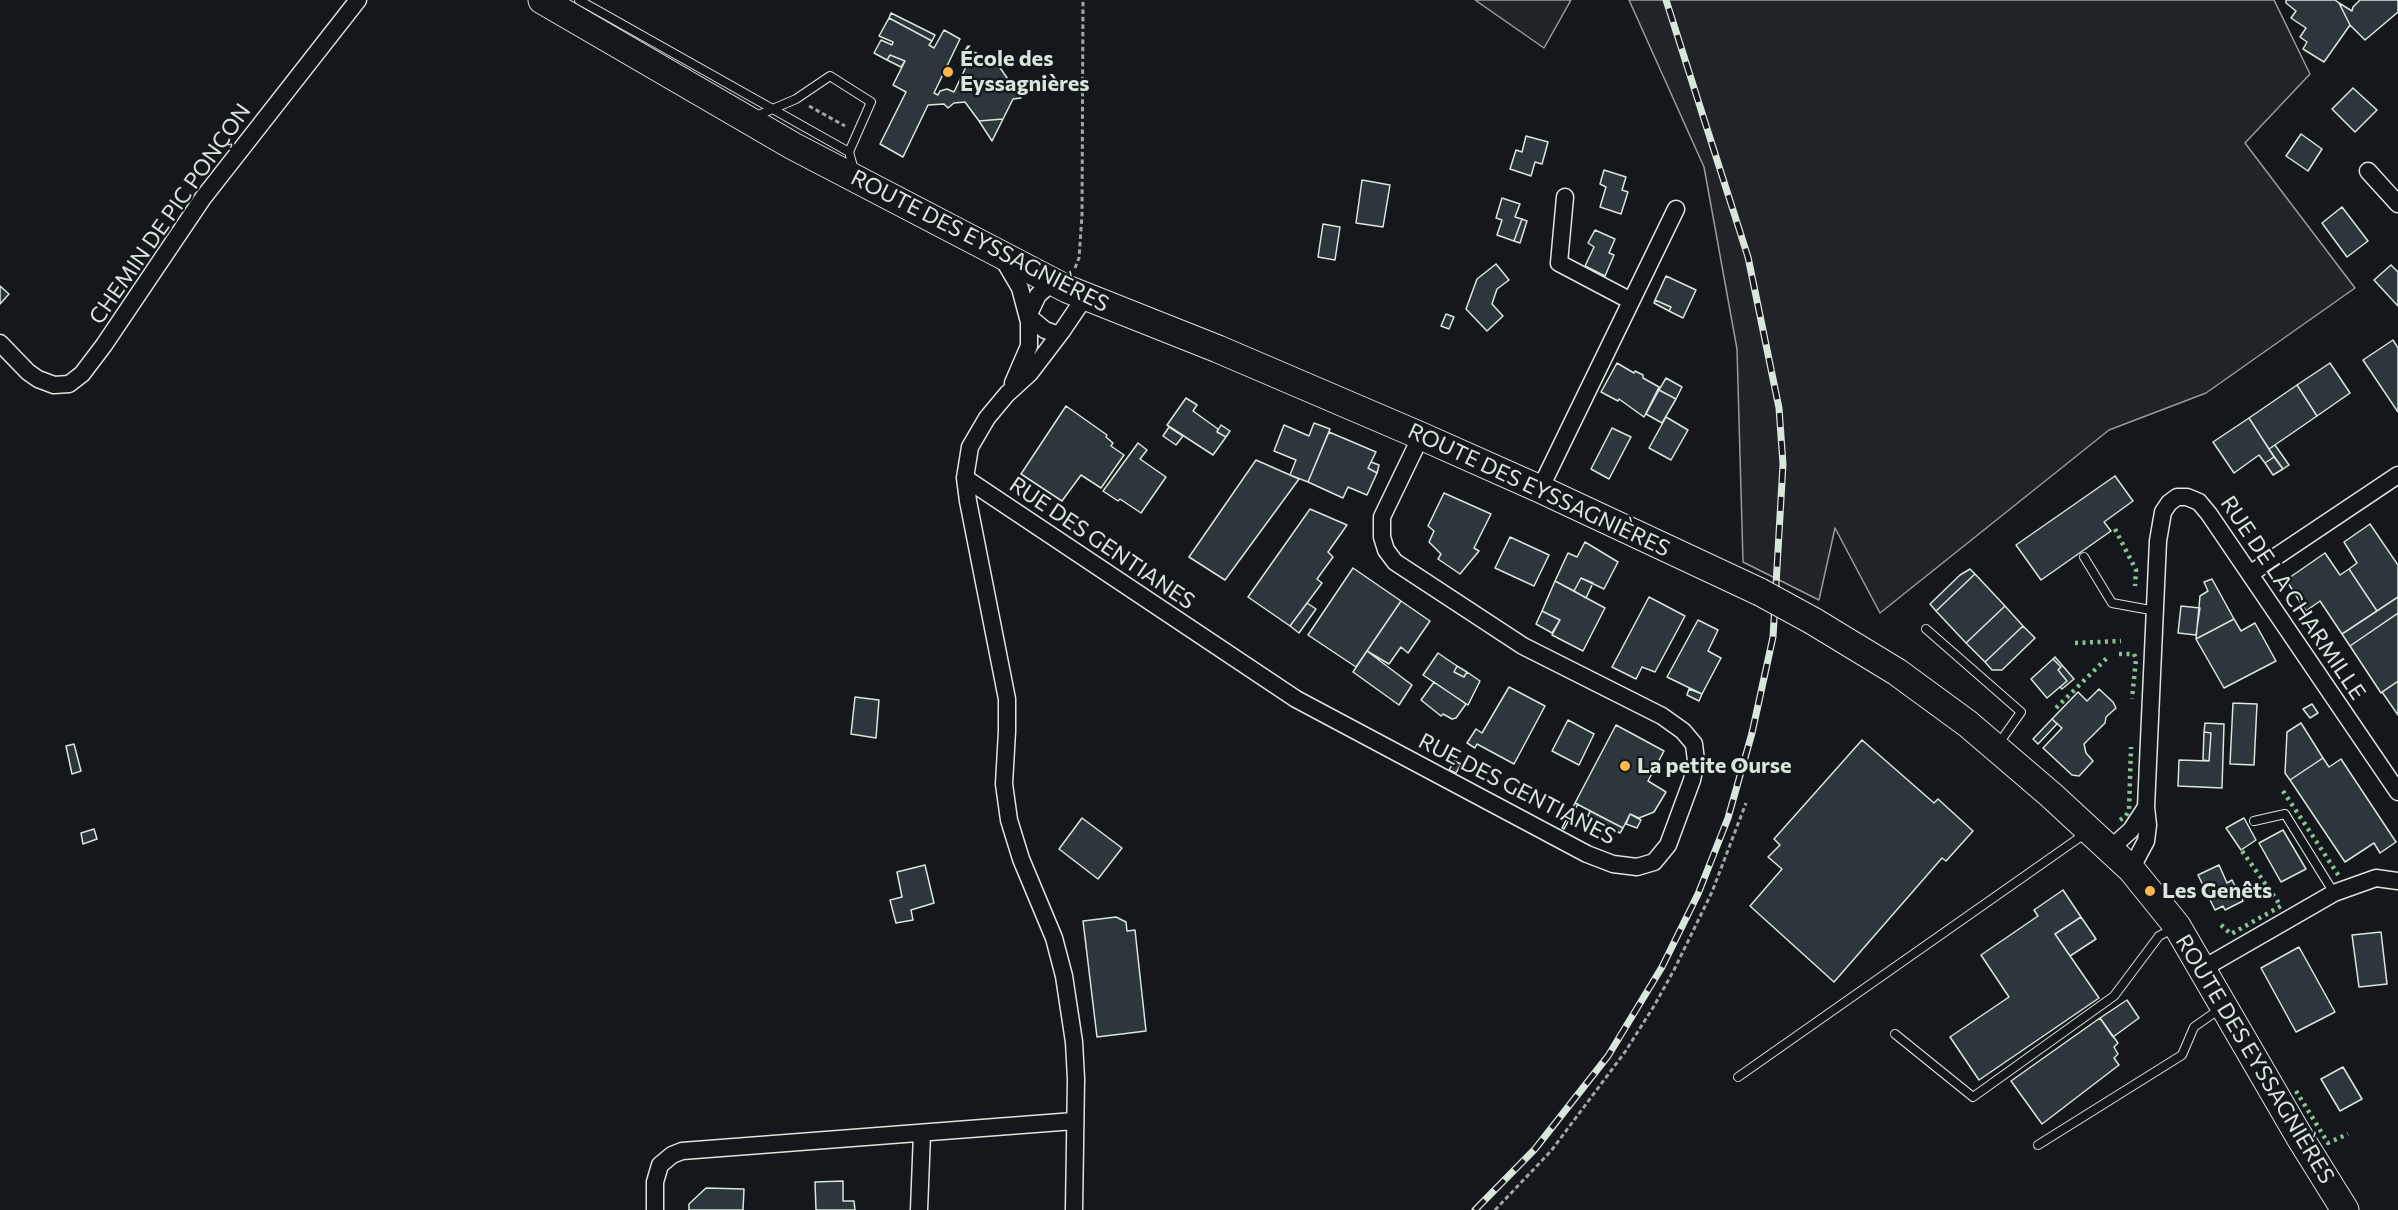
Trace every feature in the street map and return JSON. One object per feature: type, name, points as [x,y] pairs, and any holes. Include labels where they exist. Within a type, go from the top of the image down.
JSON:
[{"type":"main road","name":"ROUTE DES EYSSAGNIÈRES","points":[[546,0],[759,115],[857,180],[1001,256],[1070,290],[1218,349],[1540,489],[1760,592],[1897,672],[1996,747],[2131,869],[2177,926],[2299,1136],[2346,1210]]},
{"type":"street","name":"CHEMIN DE PIC PONÇON","points":[[0,343],[38,379],[54,385],[69,384],[82,374],[203,198],[358,0]]},
{"type":"street","points":[[2368,171],[2398,204]]},
{"type":"street","points":[[1565,196],[1559,264],[1631,301]]},
{"type":"street","points":[[1540,489],[1676,210]]},
{"type":"street","points":[[1001,256],[1020,288],[1028,316],[1029,346],[1007,394]]},
{"type":"street","points":[[1028,316],[1038,295],[1046,288],[1070,290],[1059,335],[1030,373],[1007,394],[987,418],[970,447],[965,478],[1007,699],[1004,784],[1009,820],[1021,859],[1054,938],[1064,976],[1074,1042],[1076,1079],[1074,1210]]},
{"type":"street","points":[[1028,316],[1045,330],[1059,335]]},
{"type":"street","name":"RUE DES GENTIANES","points":[[965,478],[1296,699],[1587,854],[1613,864],[1637,867],[1654,862],[1668,845],[1692,780],[1696,761],[1694,744],[1683,731],[1662,716],[1523,646],[1395,562],[1386,550],[1382,537],[1382,517],[1421,436]]},
{"type":"street","points":[[2250,574],[2398,475]]},
{"type":"street","name":"RUE DE LA CHARMILLE","points":[[2131,869],[2146,841],[2158,541],[2163,512],[2177,497],[2187,497],[2199,502],[2398,792]]},
{"type":"street","points":[[2110,849],[2131,830],[2146,807]]},
{"type":"street","points":[[2202,969],[2334,893],[2376,878],[2398,881]]},
{"type":"street","points":[[655,1210],[655,1182],[660,1165],[672,1155],[682,1151],[1074,1121]]},
{"type":"street","points":[[919,1210],[922,1134]]},
{"type":"lane","points":[[579,0],[759,115],[849,152]]},
{"type":"lane","points":[[759,115],[796,99],[830,76],[871,102],[849,152],[857,180]]},
{"type":"lane","points":[[2084,557],[2112,603],[2156,611]]},
{"type":"lane","points":[[1926,629],[2021,712],[1996,747]]},
{"type":"lane","points":[[2254,821],[2285,814],[2334,893]]},
{"type":"lane","points":[[1738,1077],[2090,830]]},
{"type":"lane","points":[[1895,1034],[1973,1097],[2114,996],[2159,936],[2177,926]]},
{"type":"lane","points":[[2038,1145],[2182,1055],[2194,1027],[2224,1006]]},
{"type":"path","points":[[1070,290],[1079,258],[1082,214],[1083,0]]},
{"type":"path","points":[[796,99],[857,133]]},
{"type":"path","points":[[1495,1210],[1551,1150],[1625,1052],[1648,1015],[1674,970],[1712,892],[1746,803]]},
{"type":"shaded area","points":[[1475,0],[1571,0],[1544,48]]},
{"type":"shaded area","points":[[1629,0],[2274,0],[2310,74],[2245,143],[2355,288],[2206,393],[2109,430],[1880,613],[1835,528],[1819,600],[1743,562],[1737,349],[1704,167]]},
{"type":"building","points":[[2286,0],[2335,0],[2339,3],[2350,25],[2324,62],[2303,49],[2307,42],[2300,37],[2306,28],[2291,18],[2296,11],[2286,3]]},
{"type":"building","points":[[2360,0],[2398,0],[2398,12],[2365,40],[2350,25],[2339,3],[2352,11]]},
{"type":"building","points":[[891,13],[935,35],[932,41],[889,18]]},
{"type":"building","points":[[889,18],[932,41],[929,45],[934,48],[944,30],[960,39],[934,93],[938,95],[940,91],[947,89],[954,92],[973,52],[994,59],[1021,98],[1013,99],[1003,119],[979,121],[965,102],[954,103],[948,108],[944,104],[928,105],[903,157],[880,144],[906,92],[893,85],[905,61],[890,55],[887,60],[874,53],[881,40],[892,45],[893,42],[879,36]]},
{"type":"building","points":[[890,55],[905,61],[901,67],[887,60]]},
{"type":"building","points":[[2353,88],[2377,110],[2355,132],[2332,109]]},
{"type":"building","points":[[1003,119],[992,141],[979,121]]},
{"type":"building","points":[[2301,134],[2322,149],[2308,171],[2286,156]]},
{"type":"building","points":[[1526,136],[1548,142],[1542,164],[1535,162],[1531,176],[1510,169],[1516,150],[1522,152]]},
{"type":"building","points":[[1604,170],[1626,177],[1622,190],[1628,192],[1621,214],[1600,207],[1606,187],[1600,184]]},
{"type":"building","points":[[1362,180],[1390,185],[1383,227],[1356,223]]},
{"type":"building","points":[[1502,198],[1520,204],[1515,217],[1522,219],[1514,241],[1497,235],[1502,220],[1496,218]]},
{"type":"building","points":[[2342,207],[2368,241],[2347,257],[2322,223]]},
{"type":"building","points":[[1522,219],[1527,221],[1520,243],[1514,241]]},
{"type":"building","points":[[1323,224],[1340,227],[1335,260],[1318,257]]},
{"type":"building","points":[[1595,230],[1615,239],[1609,253],[1614,255],[1605,276],[1585,266],[1594,247],[1588,243]]},
{"type":"building","points":[[1496,264],[1509,280],[1497,289],[1492,304],[1503,316],[1487,331],[1466,309],[1477,279]]},
{"type":"building","points":[[2391,265],[2398,272],[2398,306],[2374,280]]},
{"type":"building","points":[[1666,276],[1696,290],[1683,318],[1669,311],[1671,307],[1655,300]]},
{"type":"building","points":[[0,286],[9,294],[0,304]]},
{"type":"building","points":[[1655,300],[1671,307],[1669,311],[1654,303]]},
{"type":"building","points":[[1446,314],[1454,317],[1449,329],[1441,326]]},
{"type":"building","points":[[2393,340],[2398,348],[2398,412],[2363,360]]},
{"type":"building","points":[[1617,363],[1634,373],[1635,371],[1643,375],[1643,378],[1659,387],[1644,417],[1619,399],[1618,401],[1601,392]]},
{"type":"building","points":[[2330,363],[2350,393],[2317,416],[2297,385]]},
{"type":"building","points":[[1666,378],[1682,387],[1676,399],[1659,390]]},
{"type":"building","points":[[2297,385],[2317,416],[2269,449],[2249,418]]},
{"type":"building","points":[[1659,390],[1676,399],[1662,423],[1646,414]]},
{"type":"building","points":[[1186,398],[1197,405],[1193,411],[1226,437],[1213,455],[1167,425]]},
{"type":"building","points":[[1066,406],[1107,435],[1106,437],[1113,443],[1111,446],[1124,455],[1101,488],[1081,475],[1062,501],[1021,474]]},
{"type":"building","points":[[1666,417],[1688,430],[1671,460],[1649,448]]},
{"type":"building","points":[[2249,418],[2274,457],[2265,463],[2259,455],[2234,473],[2213,442]]},
{"type":"building","points":[[1314,423],[1330,429],[1308,482],[1290,475],[1296,460],[1274,451],[1284,425],[1309,436]]},
{"type":"building","points":[[1221,425],[1230,431],[1226,437],[1217,432]]},
{"type":"building","points":[[1169,427],[1183,436],[1176,445],[1163,436]]},
{"type":"building","points":[[1612,428],[1631,437],[1609,479],[1591,469]]},
{"type":"building","points":[[1329,432],[1376,452],[1368,468],[1377,473],[1367,495],[1348,487],[1343,498],[1308,482]]},
{"type":"building","points":[[1138,443],[1147,450],[1140,459],[1166,477],[1141,513],[1103,491]]},
{"type":"building","points":[[2275,445],[2289,465],[2283,469],[2269,449]]},
{"type":"building","points":[[2274,457],[2283,469],[2273,475],[2265,463]]},
{"type":"building","points":[[1256,460],[1299,479],[1225,580],[1189,557]]},
{"type":"building","points":[[1371,462],[1379,465],[1377,473],[1368,468]]},
{"type":"building","points":[[2115,476],[2133,501],[2104,522],[2111,531],[2041,580],[2016,545]]},
{"type":"building","points":[[1444,493],[1491,514],[1474,548],[1479,551],[1460,574],[1438,559],[1441,554],[1429,542],[1434,531],[1428,526]]},
{"type":"building","points":[[1310,509],[1347,525],[1328,552],[1333,557],[1317,579],[1322,583],[1290,626],[1248,597]]},
{"type":"building","points":[[2370,524],[2398,565],[2398,597],[2377,611],[2349,569],[2357,563],[2344,542]]},
{"type":"building","points":[[1510,537],[1549,555],[1534,586],[1495,568]]},
{"type":"building","points":[[1585,542],[1618,562],[1604,589],[1581,578],[1574,591],[1555,581],[1568,553],[1577,557]]},
{"type":"building","points":[[2325,553],[2340,575],[2349,569],[2377,611],[2342,634],[2320,601],[2306,611],[2286,580]]},
{"type":"building","points":[[1353,568],[1401,601],[1356,667],[1308,635]]},
{"type":"building","points":[[1970,569],[1975,574],[1936,611],[1930,604],[1960,575]]},
{"type":"building","points":[[1975,574],[2005,606],[1966,643],[1936,611]]},
{"type":"building","points":[[1581,578],[1593,583],[1586,598],[1574,591]]},
{"type":"building","points":[[2212,579],[2234,619],[2196,639],[2200,596],[2208,591],[2204,582]]},
{"type":"building","points":[[1555,581],[1605,608],[1583,651],[1552,635],[1560,620],[1542,611]]},
{"type":"building","points":[[1649,597],[1685,616],[1655,672],[1642,667],[1636,679],[1612,667]]},
{"type":"building","points":[[2398,597],[2398,613],[2350,646],[2342,634]]},
{"type":"building","points":[[1401,601],[1430,621],[1408,653],[1401,647],[1389,664],[1367,651]]},
{"type":"building","points":[[1307,603],[1316,609],[1299,633],[1290,626]]},
{"type":"building","points":[[2005,606],[2023,626],[1985,662],[1966,643]]},
{"type":"building","points":[[2181,606],[2200,608],[2196,635],[2178,633]]},
{"type":"building","points":[[1542,611],[1560,620],[1552,633],[1536,624]]},
{"type":"building","points":[[2398,613],[2398,681],[2381,693],[2350,646]]},
{"type":"building","points":[[2234,619],[2241,631],[2255,623],[2276,661],[2224,688],[2196,639]]},
{"type":"building","points":[[1698,620],[1718,630],[1708,651],[1721,658],[1702,694],[1667,677]]},
{"type":"building","points":[[2023,626],[2035,638],[2002,670],[1992,670],[1985,662]]},
{"type":"building","points":[[1367,651],[1412,685],[1399,705],[1353,672]]},
{"type":"building","points":[[1438,653],[1457,666],[1454,672],[1464,677],[1467,672],[1480,681],[1468,705],[1423,675]]},
{"type":"building","points":[[2055,657],[2074,679],[2062,689],[2060,687],[2067,681],[2058,670],[2061,667],[2053,659]]},
{"type":"building","points":[[2053,659],[2061,667],[2058,670],[2067,681],[2047,698],[2031,679]]},
{"type":"building","points":[[1457,666],[1467,672],[1464,677],[1454,672]]},
{"type":"building","points":[[2398,681],[2398,715],[2382,692]]},
{"type":"building","points":[[1434,682],[1466,704],[1456,718],[1452,719],[1443,714],[1441,716],[1421,700]]},
{"type":"building","points":[[1509,687],[1545,706],[1514,764],[1477,744],[1475,748],[1467,743],[1476,729],[1482,733]]},
{"type":"building","points":[[1689,689],[1702,694],[1699,701],[1687,695]]},
{"type":"building","points":[[2099,689],[2116,708],[2084,744],[2086,753],[2093,761],[2079,776],[2072,775],[2043,748],[2062,728],[2052,719],[2078,692],[2087,701]]},
{"type":"building","points":[[855,697],[879,700],[876,738],[851,734]]},
{"type":"building","points":[[2233,703],[2257,704],[2254,765],[2230,764]]},
{"type":"building","points":[[2312,704],[2318,713],[2310,718],[2303,709]]},
{"type":"building","points":[[2052,719],[2057,724],[2038,744],[2033,739]]},
{"type":"building","points":[[1568,720],[1594,734],[1579,765],[1552,751]]},
{"type":"building","points":[[2205,723],[2224,724],[2222,788],[2178,786],[2179,760],[2209,761],[2211,733],[2204,732]]},
{"type":"building","points":[[2301,723],[2323,758],[2290,780],[2285,773],[2287,732]]},
{"type":"building","name":"La petite Ourse","points":[[1616,725],[1664,751],[1648,781],[1666,792],[1654,812],[1639,818],[1630,814],[1623,828],[1575,803]]},
{"type":"building","points":[[2204,732],[2211,733],[2209,761],[2203,760]]},
{"type":"building","points":[[1862,740],[1934,803],[1938,799],[1973,831],[1946,861],[1942,858],[1834,982],[1750,906],[1782,869],[1768,857],[1780,845],[1774,839]]},
{"type":"building","points":[[74,744],[81,771],[72,774],[66,746]]},
{"type":"building","points":[[2323,758],[2329,767],[2341,759],[2396,842],[2380,853],[2374,843],[2345,862],[2290,780]]},
{"type":"building","points":[[1454,761],[1461,764],[1456,773],[1449,770]]},
{"type":"building","points":[[1575,803],[1578,804],[1564,829],[1562,828]]},
{"type":"building","points":[[1590,811],[1623,828],[1620,833],[1588,816]]},
{"type":"building","points":[[1630,814],[1641,820],[1637,828],[1626,824]]},
{"type":"building","points":[[1082,818],[1122,848],[1098,879],[1059,849]]},
{"type":"building","points":[[2244,818],[2256,840],[2241,850],[2226,828]]},
{"type":"building","points":[[94,829],[97,839],[83,844],[81,833]]},
{"type":"building","points":[[2283,830],[2306,869],[2281,882],[2259,843]]},
{"type":"building","points":[[925,865],[934,903],[911,910],[913,920],[896,923],[890,900],[902,897],[897,872]]},
{"type":"building","points":[[2219,865],[2227,883],[2232,880],[2243,901],[2225,910],[2223,906],[2215,910],[2198,875]]},
{"type":"building","points":[[2063,890],[2081,917],[2055,934],[2099,998],[1979,1080],[1950,1037],[2009,997],[1981,955],[2038,916],[2034,910]]},
{"type":"building","points":[[1116,917],[1126,922],[1127,931],[1135,930],[1146,1031],[1097,1037],[1083,921]]},
{"type":"building","points":[[2081,917],[2096,939],[2070,956],[2055,934]]},
{"type":"building","points":[[2381,932],[2387,984],[2359,987],[2352,935]]},
{"type":"building","points":[[2299,947],[2335,1012],[2296,1032],[2261,968]]},
{"type":"building","points":[[2127,1000],[2139,1018],[2113,1037],[2100,1018]]},
{"type":"building","points":[[2100,1018],[2118,1043],[2114,1047],[2118,1054],[2114,1058],[2119,1065],[2042,1124],[2011,1081]]},
{"type":"building","points":[[2343,1067],[2362,1099],[2340,1111],[2321,1079]]},
{"type":"building","points":[[843,1181],[843,1201],[854,1201],[855,1210],[816,1210],[815,1182]]},
{"type":"building","points":[[706,1188],[744,1189],[743,1210],[689,1210],[689,1204]]},
{"type":"railway","points":[[1475,1210],[1535,1149],[1608,1056],[1662,967],[1698,894],[1728,818],[1752,733],[1773,637],[1783,464],[1779,408],[1748,257],[1666,0]]},
{"type":"hedge","points":[[2115,529],[2136,570],[2135,586]]},
{"type":"hedge","points":[[2075,643],[2121,641]]},
{"type":"hedge","points":[[2119,654],[2134,654],[2136,659],[2132,699]]},
{"type":"hedge","points":[[2056,708],[2109,656]]},
{"type":"hedge","points":[[2120,820],[2129,810],[2131,747]]},
{"type":"hedge","points":[[2283,791],[2339,876]]},
{"type":"hedge","points":[[2221,925],[2231,934],[2281,906],[2242,851]]},
{"type":"hedge","points":[[2296,1091],[2328,1143],[2348,1134]]},
{"type":"place","name":"École des Eyssagnières","points":[[948,72]]},
{"type":"place","name":"La petite Ourse","points":[[1625,766]]},
{"type":"place","name":"Les Genêts","points":[[2150,891]]}]
